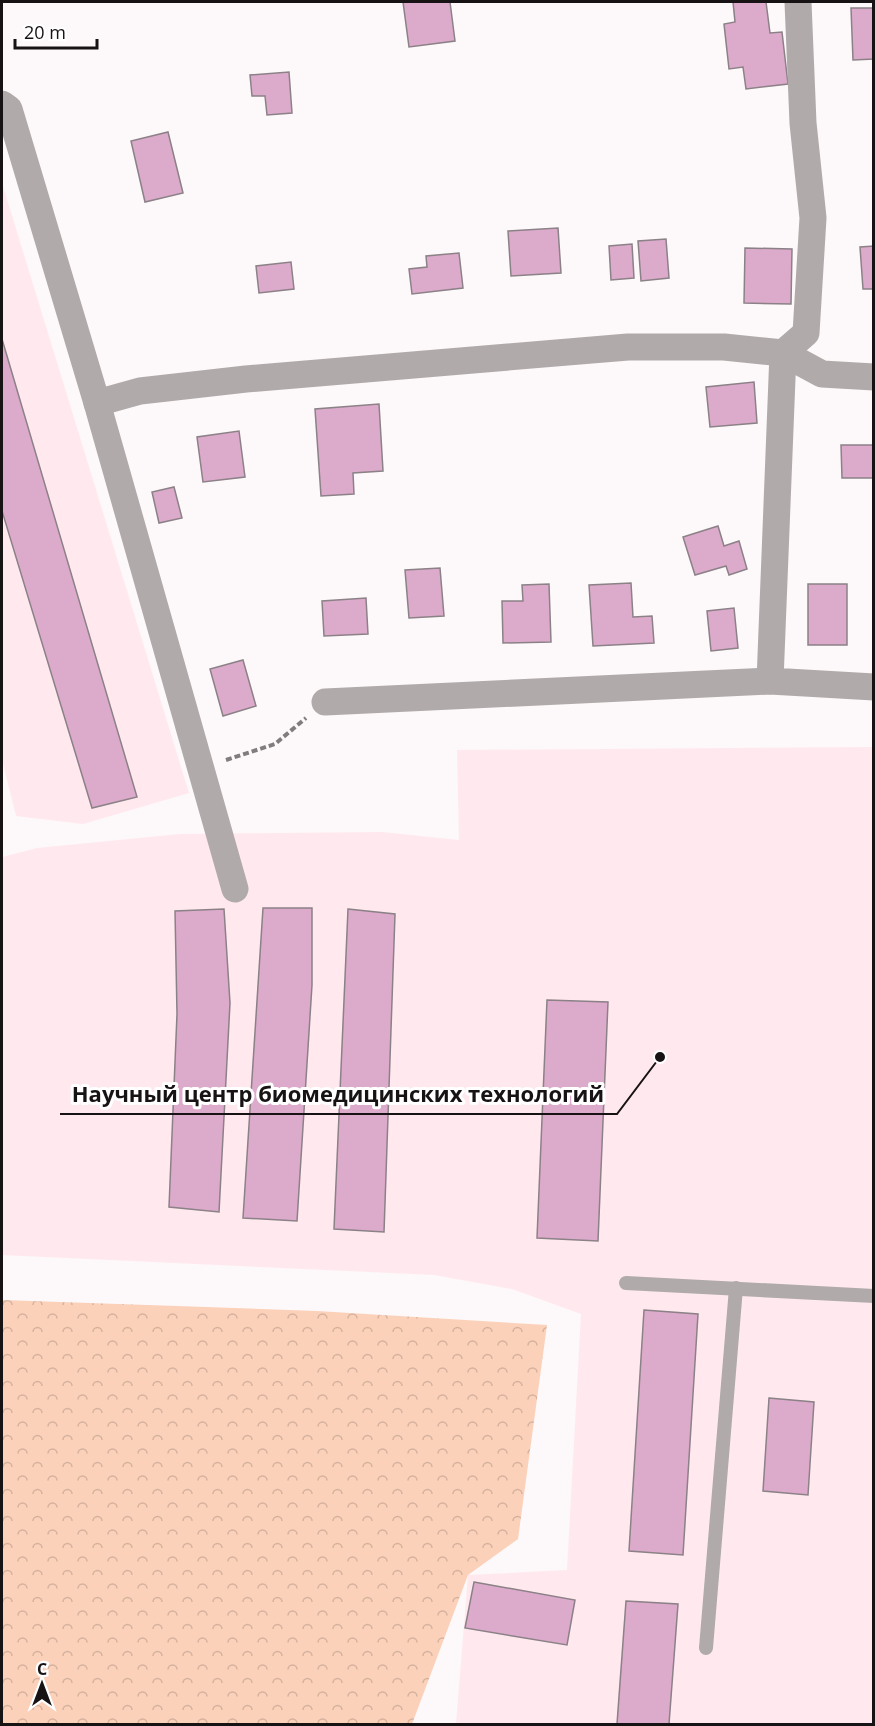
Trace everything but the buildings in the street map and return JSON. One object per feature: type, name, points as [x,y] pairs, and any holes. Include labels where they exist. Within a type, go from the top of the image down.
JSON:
[{"type":"street","points":[[770,681],[783,353],[806,333],[813,218],[803,123],[798,2]]},
{"type":"street","points":[[2,104],[9,109],[97,403],[236,889]]},
{"type":"street","points":[[97,403],[140,391],[246,379],[628,347],[724,347],[783,353],[822,374],[873,377]]},
{"type":"street","points":[[325,702],[770,681],[873,687]]},
{"type":"lane","points":[[626,1283],[873,1296]]},
{"type":"lane","points":[[706,1648],[736,1288]]},
{"type":"path","points":[[201,768],[275,744],[325,702]]},
{"type":"shaded area","points":[[2,183],[189,793],[83,824],[16,816],[2,760]]},
{"type":"shaded area","points":[[873,747],[873,1724],[456,1724],[468,1575],[567,1570],[581,1314],[512,1289],[434,1275],[2,1255],[2,857],[37,848],[180,834],[382,832],[459,840],[457,750]]},
{"type":"green space","points":[[2,1300],[317,1311],[547,1325],[518,1539],[468,1575],[412,1724],[2,1724]]},
{"type":"place","name":"Научный центр биомедицинских технологий","points":[[660,1057]]}]
